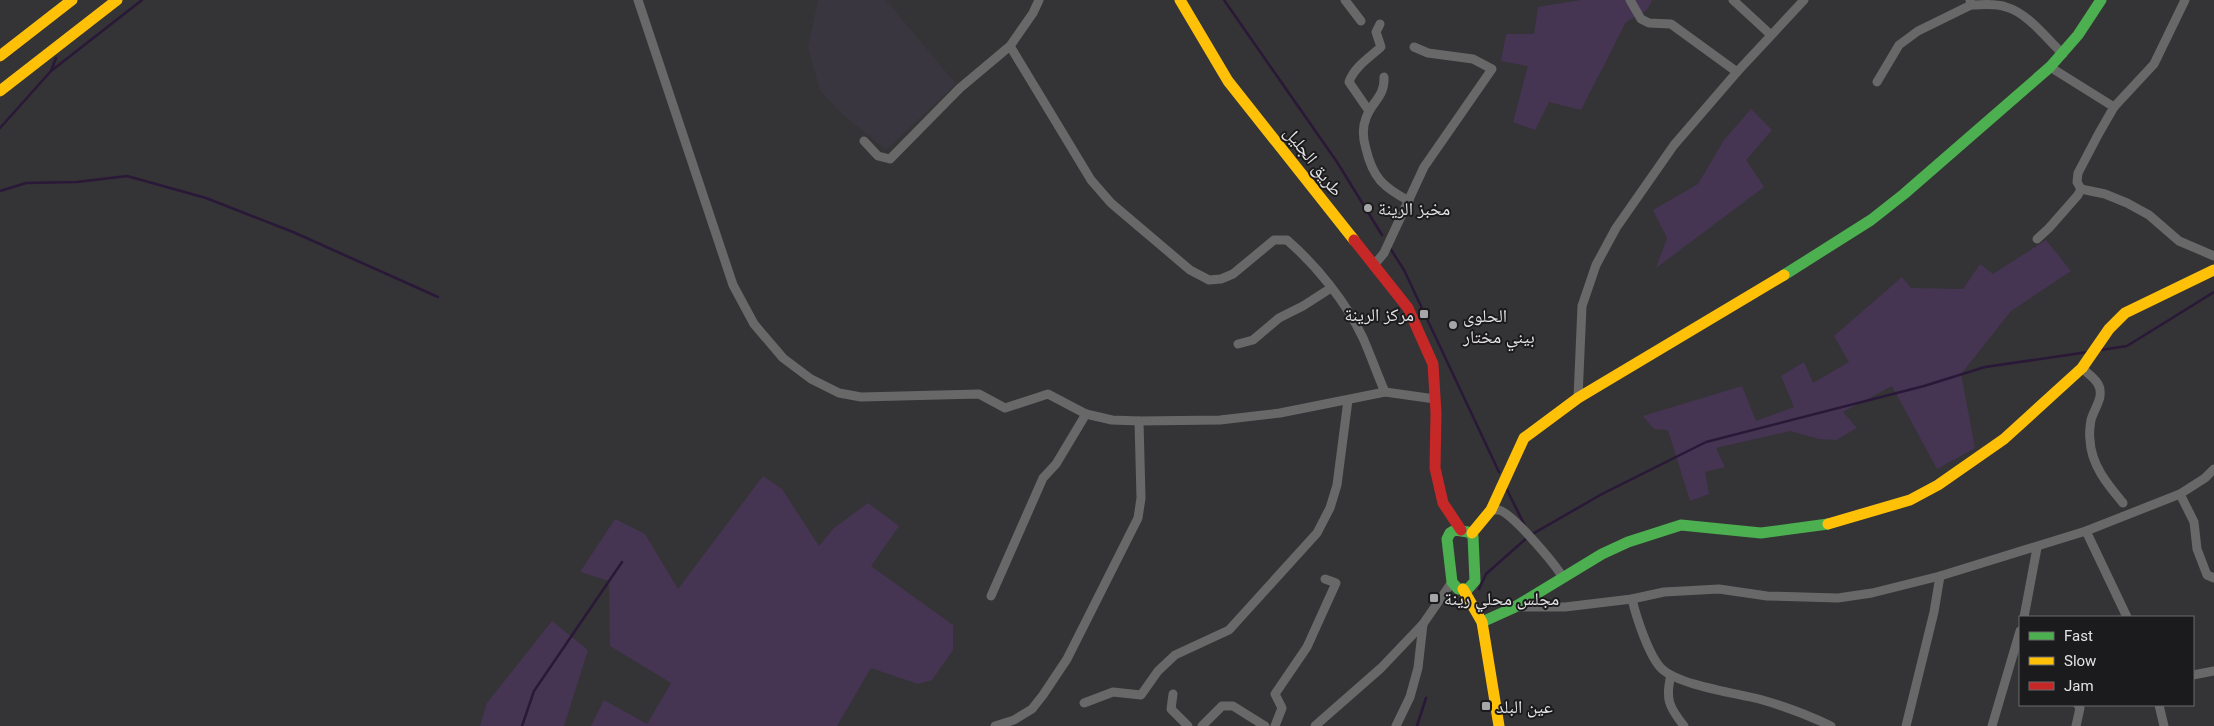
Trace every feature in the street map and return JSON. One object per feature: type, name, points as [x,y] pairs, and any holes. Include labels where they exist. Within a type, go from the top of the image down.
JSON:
[{"type":"main road","points":[[0,56],[72,0]]},
{"type":"main road","points":[[0,91],[117,0]]},
{"type":"main road","name":"طريق الجليل","points":[[1180,0],[1228,81],[1408,308],[1433,364],[1435,399],[1431,417],[1429,472],[1438,508],[1455,531]]},
{"type":"main road","points":[[1472,533],[1491,510],[1524,438],[1578,398],[1822,253],[1870,220],[1904,194],[2050,67],[2089,22],[2101,0]]},
{"type":"main road","points":[[1481,619],[1513,608],[1602,554],[1628,542],[1681,525],[1761,533],[1821,526],[1910,500],[1938,485],[2004,439],[2082,368],[2109,329],[2126,313],[2214,270]]},
{"type":"main road","points":[[1472,533],[1455,531],[1447,547],[1454,586],[1468,589],[1474,583]]},
{"type":"main road","points":[[1472,533],[1475,538],[1474,583],[1499,726]]},
{"type":"main road","points":[[1463,589],[1481,619]]},
{"type":"street","points":[[638,0],[733,284],[754,324],[783,358],[812,379],[839,393],[861,396],[979,394],[1005,408],[1048,394],[1086,414],[1112,420],[1139,421],[1229,419],[1280,413],[1385,392],[1435,399]]},
{"type":"street","points":[[864,141],[878,156],[890,159],[960,88],[1010,46],[1040,0]]},
{"type":"street","points":[[1345,0],[1361,21]]},
{"type":"street","points":[[1630,0],[1641,19],[1649,23],[1671,24],[1738,72]]},
{"type":"street","points":[[1733,0],[1771,35]]},
{"type":"street","points":[[1578,398],[1582,306],[1596,265],[1616,228],[1669,152],[1738,72],[1804,0]]},
{"type":"street","points":[[2185,0],[2154,64],[2114,107],[2078,173],[2077,182],[2081,189],[2105,194],[2128,203],[2149,215],[2179,241],[2214,256]]},
{"type":"street","points":[[1877,82],[1899,45],[1918,31],[1971,2],[2008,7],[2022,15],[2063,54]]},
{"type":"street","points":[[1369,111],[1349,82],[1359,66],[1381,47],[1376,32],[1380,24]]},
{"type":"street","points":[[1010,46],[1091,180],[1111,203],[1190,270],[1209,280],[1222,280],[1233,274],[1274,240],[1281,238],[1293,244],[1331,288],[1350,314],[1363,338],[1385,392]]},
{"type":"street","points":[[1374,265],[1384,253],[1424,167],[1492,69],[1474,59],[1428,53],[1414,47]]},
{"type":"street","points":[[2050,67],[2114,107]]},
{"type":"street","points":[[1384,76],[1384,87],[1369,111],[1363,130],[1370,166],[1375,176],[1384,185],[1409,200]]},
{"type":"street","points":[[2037,239],[2072,204],[2081,189]]},
{"type":"street","points":[[1238,344],[1253,340],[1280,318],[1331,288]]},
{"type":"street","points":[[2082,368],[2097,382],[2100,391],[2100,397],[2091,421],[2090,440],[2094,460],[2105,481],[2123,503]]},
{"type":"street","points":[[1084,703],[1113,692],[1141,696],[1158,671],[1175,655],[1229,630],[1317,533],[1330,508],[1337,484],[1348,400]]},
{"type":"street","points":[[991,596],[1043,478],[1056,464],[1086,414]]},
{"type":"street","points":[[995,726],[1014,720],[1032,709],[1044,694],[1067,659],[1138,518],[1141,498],[1139,421]]},
{"type":"street","points":[[1513,608],[1565,607],[1632,599],[1664,592],[1720,590],[1767,596],[1838,598],[1872,593],[2037,548],[2086,531],[2180,494],[2205,478],[2214,469]]},
{"type":"street","points":[[2180,494],[2194,522],[2197,549],[2207,575],[2214,578]]},
{"type":"street","points":[[1491,510],[1499,510],[1506,514],[1522,529],[1558,568],[1563,578]]},
{"type":"street","points":[[2086,531],[2126,616]]},
{"type":"street","points":[[2026,615],[2037,548]]},
{"type":"street","points":[[1906,726],[1934,612],[1940,576]]},
{"type":"street","points":[[1275,726],[1282,708],[1275,694],[1307,647],[1336,583],[1325,579]]},
{"type":"street","points":[[1314,726],[1381,668],[1423,624],[1452,582]]},
{"type":"street","points":[[1632,599],[1636,619],[1656,661],[1670,675],[1808,715],[1831,726]]},
{"type":"street","points":[[1396,726],[1410,697],[1418,668],[1423,624]]},
{"type":"street","points":[[1992,726],[2019,634]]},
{"type":"street","points":[[2194,675],[2214,671]]},
{"type":"street","points":[[1670,675],[1667,691],[1669,705],[1684,726]]},
{"type":"street","points":[[1173,694],[1171,709],[1188,726]]},
{"type":"street","points":[[1202,726],[1222,706],[1233,706],[1266,726]]},
{"type":"street","points":[[2076,726],[2079,706]]},
{"type":"street","points":[[2159,706],[2164,726]]},
{"type":"shaded area","points":[[818,0],[886,0],[956,84],[886,150],[840,112],[820,91],[808,47]]},
{"type":"shaded area","points":[[1581,0],[1652,0],[1647,10],[1626,22],[1581,110],[1549,102],[1535,130],[1513,122],[1528,66],[1501,61],[1506,34],[1534,34],[1538,7]]},
{"type":"shaded area","points":[[1751,109],[1772,130],[1746,160],[1764,187],[1656,268],[1667,238],[1653,210],[1698,184],[1724,140]]},
{"type":"shaded area","points":[[2046,240],[2071,271],[2011,311],[1961,374],[1975,448],[1937,469],[1892,386],[1843,412],[1857,428],[1836,440],[1819,439],[1790,431],[1716,448],[1725,467],[1705,472],[1709,494],[1690,501],[1668,430],[1654,429],[1643,416],[1742,386],[1756,421],[1794,407],[1781,376],[1804,362],[1813,383],[1849,362],[1834,336],[1902,277],[1911,288],[1963,289],[1980,264],[1993,274]]},
{"type":"shaded area","points":[[763,476],[782,489],[819,546],[834,528],[868,503],[899,526],[871,566],[953,625],[953,650],[932,680],[918,684],[871,668],[837,726],[591,726],[604,700],[647,724],[671,683],[610,646],[609,581],[580,572],[615,519],[645,534],[678,589]]},
{"type":"shaded area","points":[[552,621],[588,650],[564,726],[480,726],[487,703]]},
{"type":"waterway","points":[[0,128],[51,71],[142,0]]},
{"type":"waterway","points":[[1224,0],[1337,162],[1382,235]]},
{"type":"waterway","points":[[51,71],[56,58]]},
{"type":"waterway","points":[[0,191],[26,183],[77,182],[127,176],[206,198],[293,232],[438,297]]},
{"type":"waterway","points":[[1390,248],[1404,270],[1499,472]]},
{"type":"waterway","points":[[2101,350],[2127,346],[2214,292]]},
{"type":"waterway","points":[[1479,589],[1486,574],[1529,536],[1602,494],[1706,442],[1924,386],[1985,367],[2088,352]]},
{"type":"waterway","points":[[1506,488],[1525,526]]},
{"type":"waterway","points":[[522,726],[534,691],[622,562]]},
{"type":"waterway","points":[[1417,726],[1426,698]]},
{"type":"traffic: fast","points":[[1784,275],[1871,220],[1904,194],[2050,67],[2078,35],[2101,0]]},
{"type":"traffic: fast","points":[[1482,622],[1513,608],[1602,554],[1628,542],[1681,525],[1761,533],[1828,524]]},
{"type":"traffic: fast","points":[[1455,530],[1468,532],[1473,536],[1475,581],[1468,589],[1458,589],[1452,582],[1447,539],[1450,533],[1455,530]]},
{"type":"traffic: slow","points":[[0,56],[72,0]]},
{"type":"traffic: slow","points":[[0,91],[117,0]]},
{"type":"traffic: slow","points":[[1180,0],[1228,81],[1354,240]]},
{"type":"traffic: slow","points":[[1828,524],[1910,500],[1938,485],[2004,439],[2082,368],[2109,329],[2125,313],[2214,270]]},
{"type":"traffic: slow","points":[[1472,533],[1491,510],[1524,438],[1578,398],[1784,275]]},
{"type":"traffic: slow","points":[[1463,589],[1482,622],[1499,726]]},
{"type":"traffic: jam","points":[[1354,240],[1408,308],[1433,364],[1436,413],[1435,468],[1443,503],[1461,530]]},
{"type":"place","name":"مخبز الرينة","points":[[1368,208]]},
{"type":"place","name":"مركز الرينة","points":[[1424,314]]},
{"type":"place","name":"الحلوى بيني مختار","points":[[1453,325]]},
{"type":"place","name":"مجلس محلي رينة","points":[[1434,598]]},
{"type":"place","name":"عين البلد","points":[[1486,706]]}]
